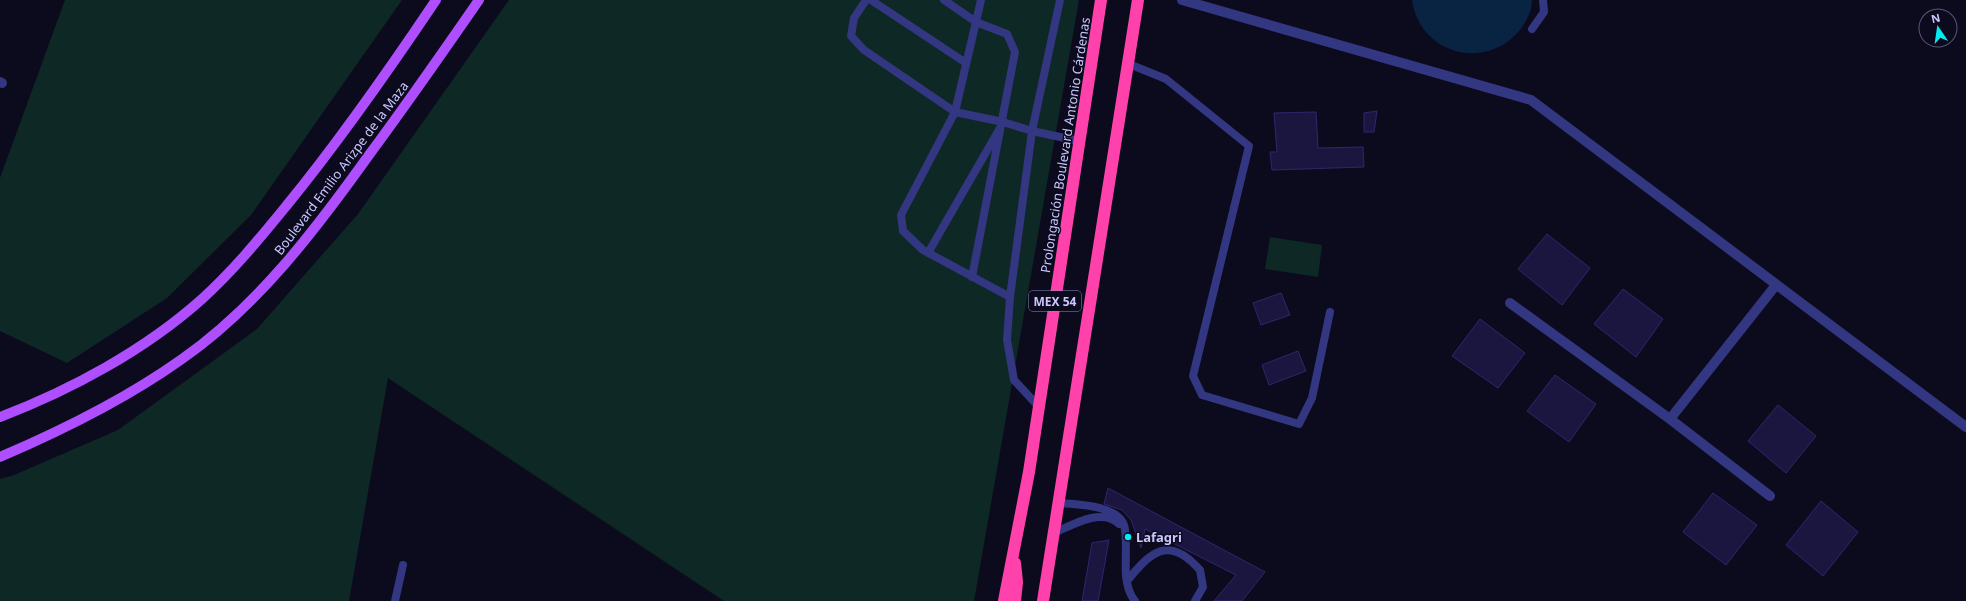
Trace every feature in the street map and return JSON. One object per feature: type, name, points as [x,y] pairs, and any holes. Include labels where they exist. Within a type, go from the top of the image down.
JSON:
[{"type":"highway","name":"Prolongación Boulevard Antonio Cárdenas","points":[[1004,601],[1029,472],[1100,0]]},
{"type":"highway","name":"MEX 54","points":[[1043,601],[1138,0]]},
{"type":"highway","points":[[1013,552],[1017,582],[1015,601]]},
{"type":"main road","name":"Boulevard Emilio Arizpe de la Maza","points":[[0,417],[78,384],[115,361],[157,333],[201,300],[241,262],[322,162],[395,61],[436,0]]},
{"type":"main road","name":"Boulevard Emilio Arizpe de la Maza","points":[[0,457],[92,415],[183,359],[222,327],[266,286],[297,250],[347,186],[479,0]]},
{"type":"street","points":[[1182,0],[1531,100],[1966,427]]},
{"type":"street","points":[[1670,420],[1776,285]]},
{"type":"street","points":[[1510,303],[1670,420],[1770,496]]},
{"type":"lane","points":[[866,0],[854,18],[851,36],[864,50],[954,112],[1003,122],[1032,131],[1080,141]]},
{"type":"lane","points":[[871,0],[966,63]]},
{"type":"lane","points":[[944,0],[976,22],[1007,34],[1015,52],[1003,122],[972,277]]},
{"type":"lane","points":[[981,0],[954,112],[901,215],[902,231],[928,252],[1010,297]]},
{"type":"lane","points":[[1039,407],[1014,380],[1007,340],[1010,297],[1032,131],[1060,0]]},
{"type":"lane","points":[[1532,28],[1544,12],[1543,0]]},
{"type":"lane","points":[[1128,64],[1166,79],[1249,146],[1193,376],[1202,395],[1300,424],[1312,398],[1330,312]]},
{"type":"lane","points":[[928,252],[1003,122]]},
{"type":"lane","points":[[1059,503],[1088,506],[1109,511],[1123,522],[1125,529],[1127,581],[1129,591],[1135,601]]},
{"type":"lane","points":[[1054,533],[1079,522],[1108,517],[1117,523],[1125,537]]},
{"type":"lane","points":[[1127,581],[1150,555],[1164,550],[1176,551],[1200,570],[1203,587],[1195,601]]},
{"type":"lane","points":[[395,601],[403,565]]},
{"type":"green space","points":[[65,0],[402,0],[251,215],[167,298],[67,363],[0,331],[0,178]]},
{"type":"green space","points":[[509,0],[1079,0],[974,601],[724,601],[388,378],[349,601],[0,601],[0,479],[14,475],[118,430],[257,329],[358,214]]},
{"type":"green space","points":[[1270,237],[1322,245],[1318,277],[1265,269]]},
{"type":"water","points":[[1412,0],[1532,0],[1531,8],[1524,24],[1505,44],[1488,51],[1472,53],[1455,51],[1440,44],[1427,33],[1417,18]]},
{"type":"building","points":[[1377,111],[1374,132],[1364,132],[1364,113]]},
{"type":"building","points":[[1316,112],[1318,148],[1363,147],[1364,167],[1272,170],[1270,152],[1277,152],[1274,113]]},
{"type":"building","points":[[1547,234],[1590,268],[1562,305],[1518,269]]},
{"type":"building","points":[[1623,289],[1663,319],[1636,357],[1594,324]]},
{"type":"building","points":[[1281,293],[1290,315],[1261,325],[1253,303]]},
{"type":"building","points":[[1480,319],[1525,353],[1498,388],[1452,356]]},
{"type":"building","points":[[1298,351],[1306,371],[1269,385],[1262,365]]},
{"type":"building","points":[[1555,375],[1596,404],[1569,442],[1527,411]]},
{"type":"building","points":[[1778,405],[1816,436],[1786,473],[1748,441]]},
{"type":"building","points":[[1108,488],[1265,572],[1242,601],[1214,601],[1236,575],[1145,529],[1141,548],[1131,520],[1122,510],[1104,504]]},
{"type":"building","points":[[1713,493],[1757,525],[1726,565],[1683,532]]},
{"type":"building","points":[[1821,501],[1858,532],[1823,576],[1786,545]]},
{"type":"building","points":[[1109,540],[1098,601],[1082,601],[1092,543]]},
{"type":"place","name":"Lafagri","points":[[1128,537]]}]
